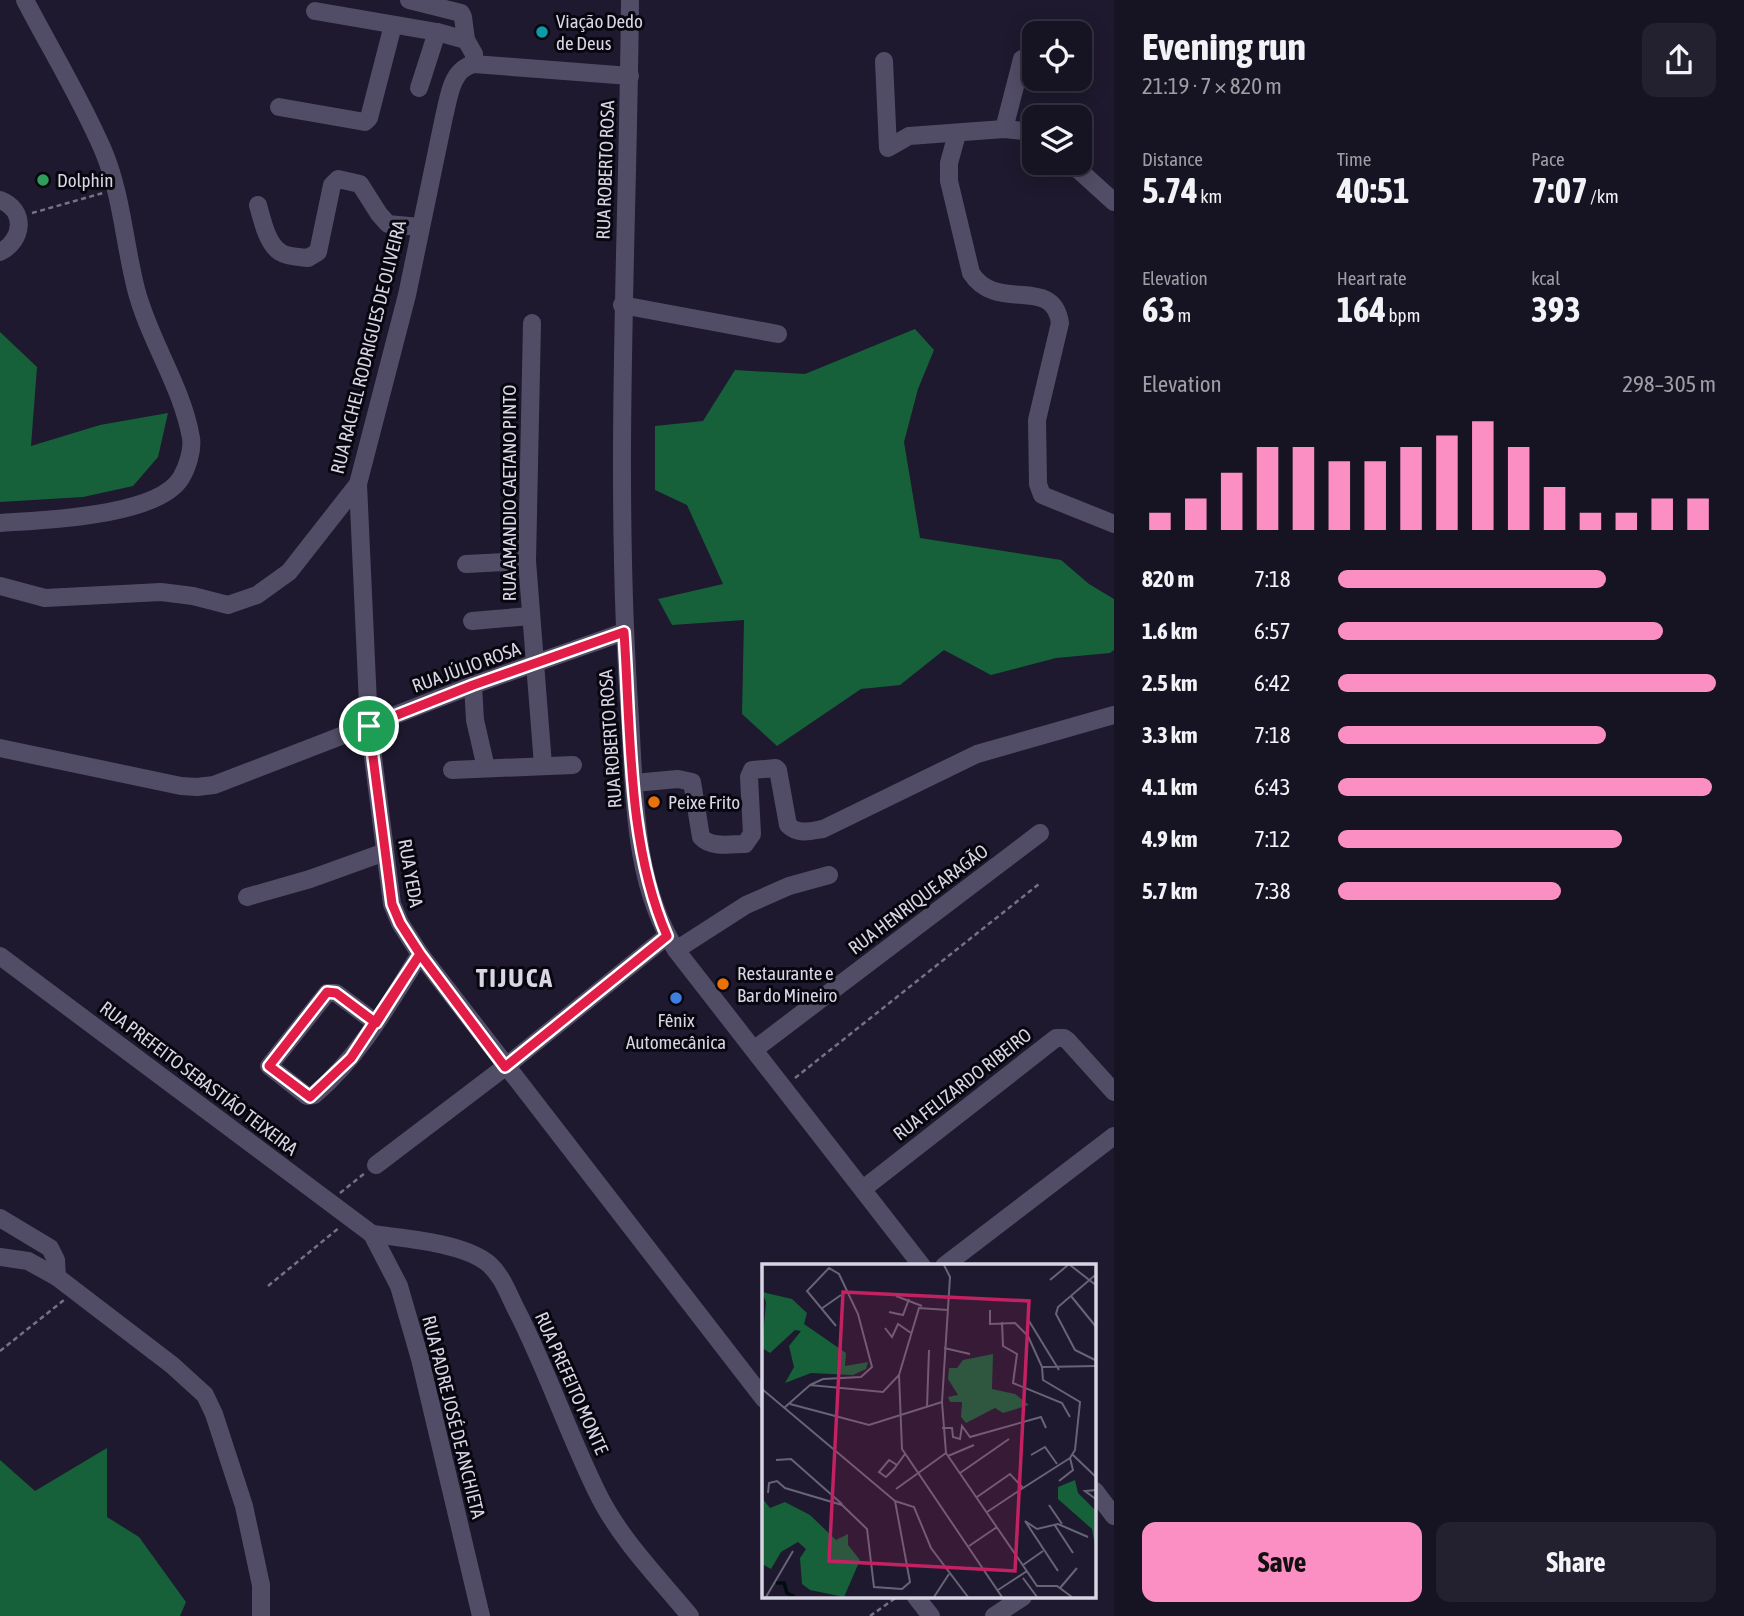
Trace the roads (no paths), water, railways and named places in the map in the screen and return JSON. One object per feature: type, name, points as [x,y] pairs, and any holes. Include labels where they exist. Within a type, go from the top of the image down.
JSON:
[{"type":"street","points":[[0,523],[88,515],[130,508],[153,499],[180,480],[188,462],[192,441],[185,416],[136,290],[117,190],[102,148],[25,0]]},
{"type":"street","points":[[410,0],[461,13],[466,40],[474,54],[474,64],[630,76]]},
{"type":"street","name":"RUA ROBERTO ROSA","points":[[630,0],[622,305],[624,632],[638,839],[648,885],[672,943],[920,1264]]},
{"type":"street","points":[[315,10],[437,32],[466,40]]},
{"type":"street","points":[[279,107],[365,122],[369,118],[393,25]]},
{"type":"street","points":[[418,88],[437,32]]},
{"type":"street","points":[[1004,129],[1022,59]]},
{"type":"street","points":[[884,61],[888,148],[909,136],[1004,129],[1022,131]]},
{"type":"street","name":"RUA RACHEL RODRIGUES DE OLIVEIRA","points":[[0,586],[45,598],[161,592],[228,604],[257,595],[289,572],[358,484],[407,295],[451,90],[460,71],[474,64]]},
{"type":"street","points":[[957,134],[949,163],[949,181],[971,273],[979,284],[991,292],[1046,300],[1052,304],[1059,317],[1060,323],[1037,420],[1038,484],[1042,495],[1114,524]]},
{"type":"street","points":[[1084,175],[1114,202]]},
{"type":"street","points":[[258,205],[277,250],[282,254],[308,258],[318,252],[332,185],[338,179],[360,184],[388,223],[420,228]]},
{"type":"street","points":[[0,200],[12,207],[18,216],[18,234],[14,243],[0,252]]},
{"type":"street","points":[[622,305],[778,334]]},
{"type":"street","name":"RUA AMANDIO CAETANO PINTO","points":[[532,323],[527,561],[543,765]]},
{"type":"street","name":"RUA YEDA","points":[[358,484],[369,726],[392,904],[400,923],[420,954],[505,1067],[762,1396]]},
{"type":"street","points":[[466,564],[527,561]]},
{"type":"street","points":[[472,621],[530,616]]},
{"type":"street","name":"RUA JÚLIO ROSA","points":[[0,748],[197,787],[214,785],[473,685],[624,632]]},
{"type":"street","points":[[473,685],[475,720],[486,768]]},
{"type":"street","points":[[634,783],[678,779],[692,782],[701,837],[705,842],[745,844],[752,834],[749,777],[752,770],[776,768],[788,825],[793,830],[806,832],[823,829],[977,754],[1114,715]]},
{"type":"street","points":[[452,770],[573,765]]},
{"type":"street","name":"RUA HENRIQUE ARAGÃO","points":[[755,1049],[1040,832]]},
{"type":"street","points":[[247,897],[310,879],[385,852]]},
{"type":"street","points":[[376,1165],[672,943],[789,886],[829,875]]},
{"type":"street","points":[[376,1023],[336,993],[327,992],[269,1066],[310,1097],[351,1058],[376,1023],[420,954]]},
{"type":"street","name":"RUA PREFEITO SEBASTIÃO TEIXEIRA","points":[[0,956],[372,1234]]},
{"type":"street","name":"RUA FELIZARDO RIBEIRO","points":[[863,1189],[1056,1038],[1069,1041],[1114,1092]]},
{"type":"street","points":[[947,1264],[1114,1136]]},
{"type":"street","points":[[0,1218],[50,1248],[56,1260],[57,1277]]},
{"type":"street","name":"RUA PADRE JOSÉ DE ANCHIETA","points":[[372,1234],[399,1286],[420,1359],[481,1616]]},
{"type":"street","name":"RUA PREFEITO MONTE","points":[[372,1234],[410,1238],[448,1247],[475,1256],[489,1265],[501,1280],[530,1336],[604,1507],[690,1616]]},
{"type":"street","points":[[0,1257],[29,1261],[57,1277],[172,1365],[205,1395],[214,1414],[244,1506],[261,1585],[261,1616]]},
{"type":"street","points":[[1096,1492],[1114,1516]]},
{"type":"street","points":[[917,1598],[931,1616]]},
{"type":"street","points":[[994,1616],[1021,1598]]},
{"type":"place","name":"Viação Dedo de Deus","points":[[542,32]]},
{"type":"place","name":"Dolphin","points":[[43,180]]},
{"type":"place","name":"Peixe Frito","points":[[654,802]]},
{"type":"place","name":"Restaurante e Bar do Mineiro","points":[[723,984]]},
{"type":"place","name":"Fênix Automecânica","points":[[676,998]]},
{"type":"district","name":"TIJUCA","points":[[515,978]]}]
